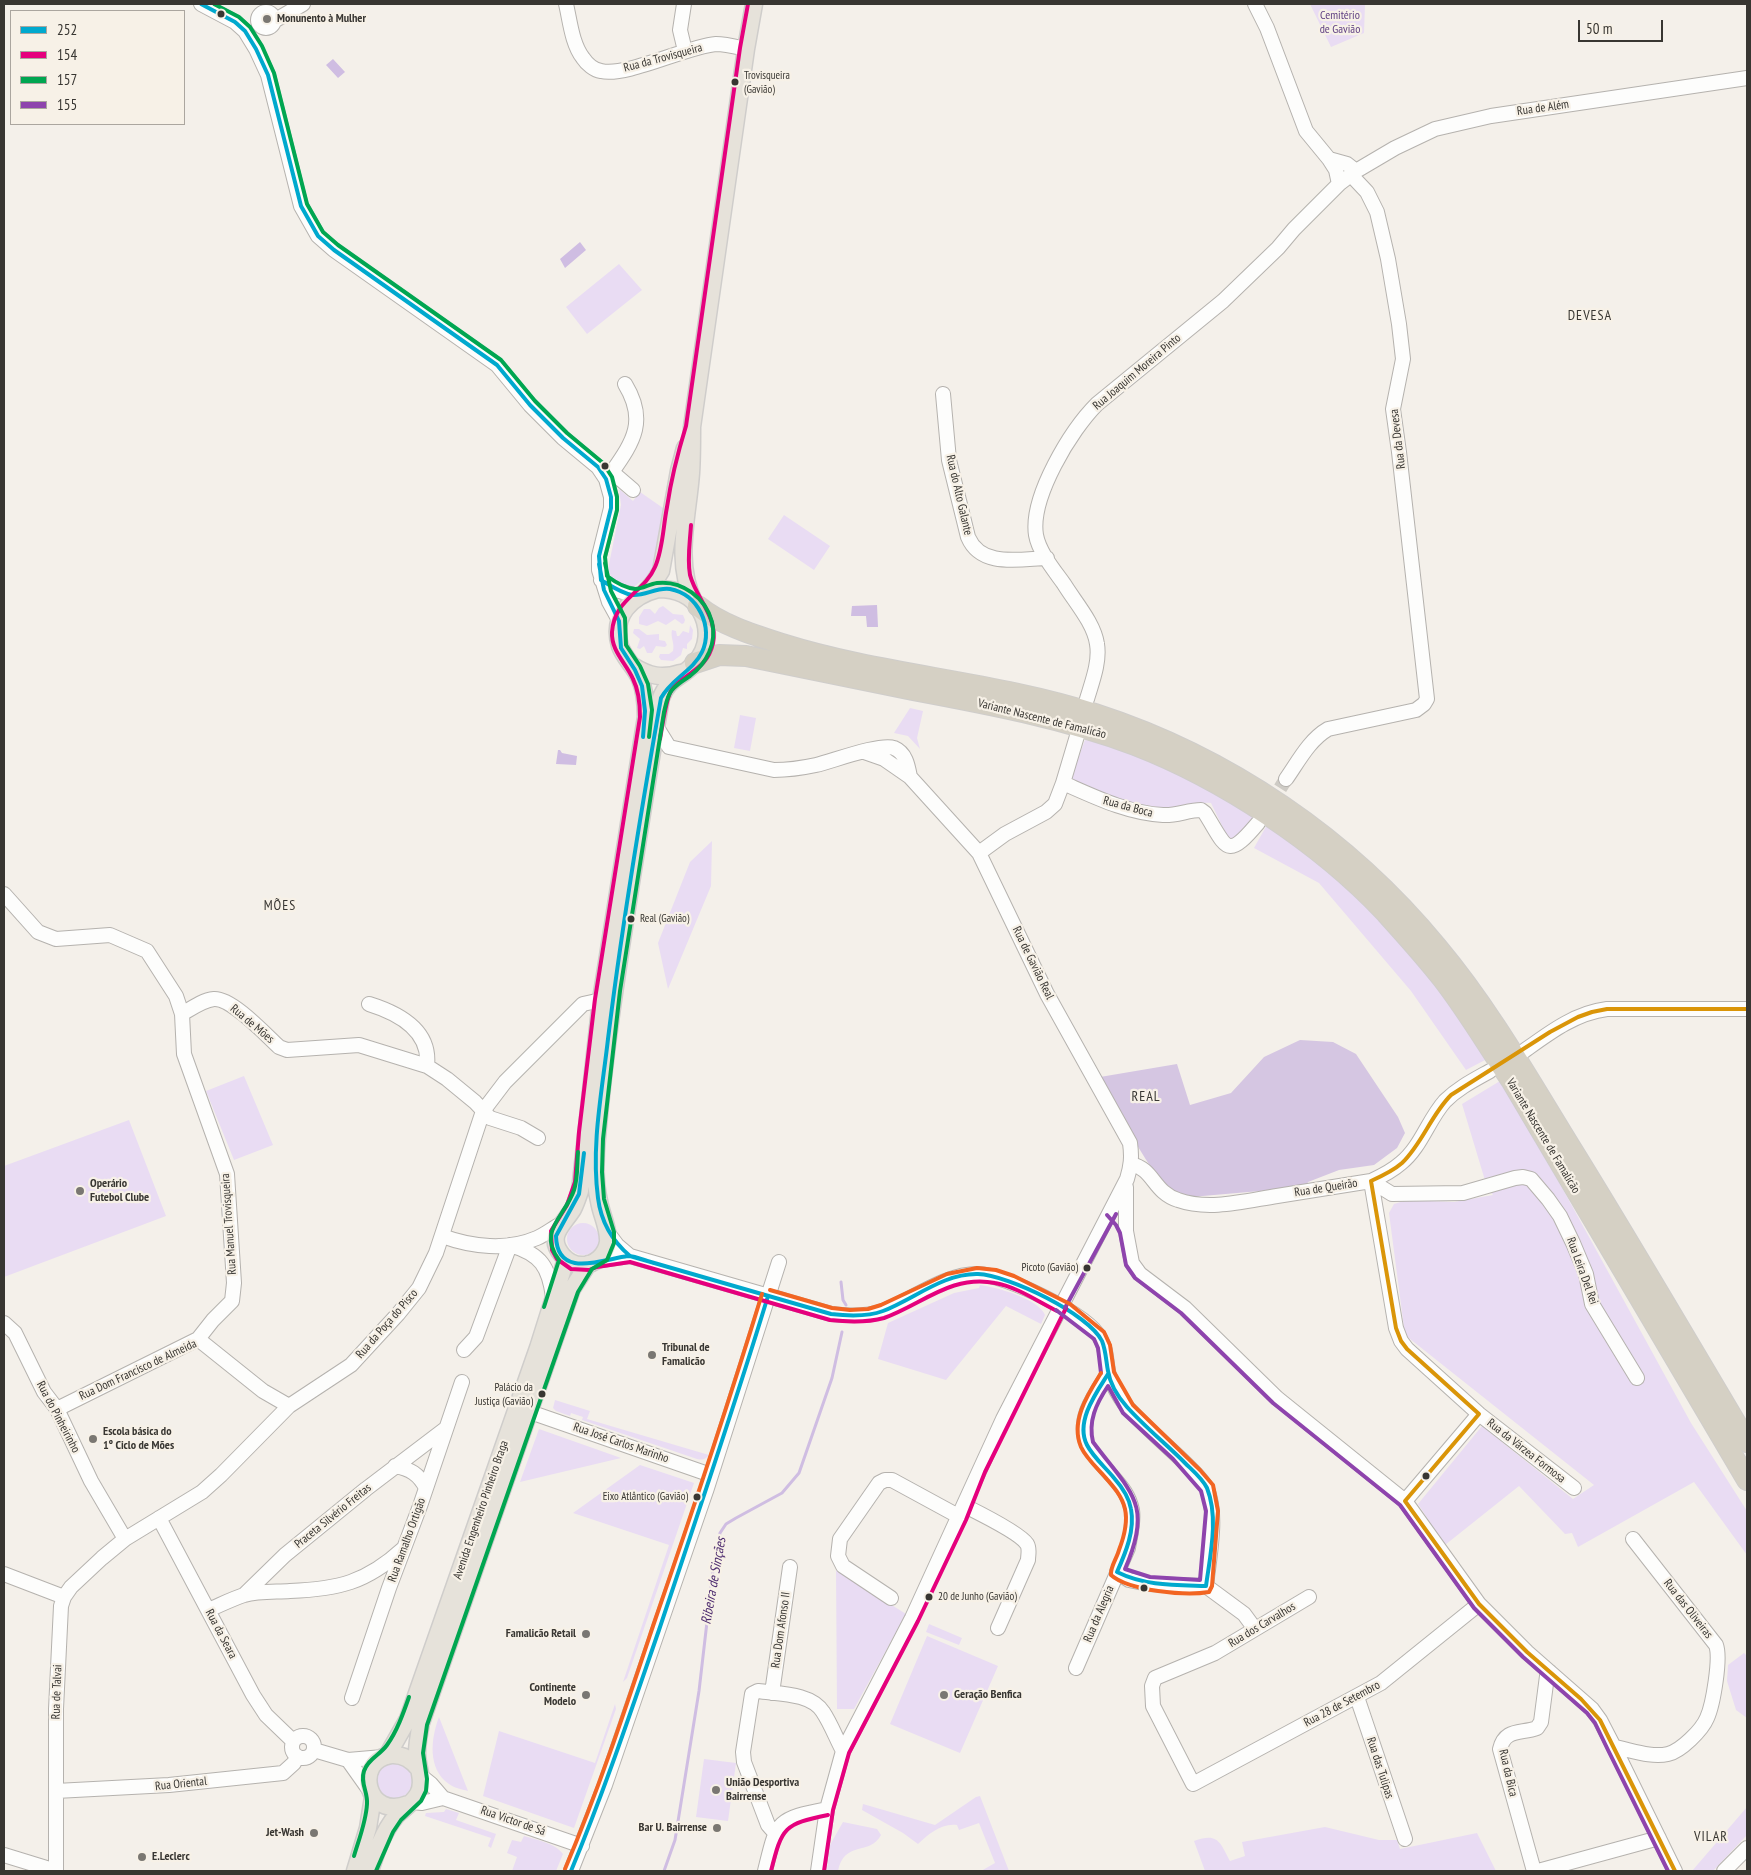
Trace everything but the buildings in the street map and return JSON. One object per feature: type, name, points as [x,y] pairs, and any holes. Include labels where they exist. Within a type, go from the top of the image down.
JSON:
[{"type":"highway","name":"Variante Nascente de Famalicão","points":[[696,604],[711,617],[766,639],[811,653],[859,664],[1021,694],[1094,714],[1132,727],[1219,767],[1266,794],[1337,846],[1382,887],[1412,918],[1456,971],[1488,1015],[1594,1185],[1747,1442]]},
{"type":"highway","name":"Variante Nascente de Famalicão","points":[[688,668],[719,655],[746,656],[998,706],[1088,730],[1145,749],[1203,777],[1256,808],[1320,854],[1383,910],[1442,978],[1475,1026],[1510,1080],[1747,1480]]},
{"type":"main road","points":[[606,1230],[597,1192],[598,1130],[614,990],[656,726],[664,690],[668,684],[688,668],[702,653],[707,635],[704,617],[687,588],[683,561],[691,473],[692,427],[754,4]]},
{"type":"main road","points":[[592,1263],[580,1265],[566,1260],[557,1247],[556,1239],[576,1201],[581,1183],[601,1000],[646,717],[645,698],[640,678],[625,657],[620,646],[618,634],[624,612],[654,582],[661,570],[679,472],[692,427]]},
{"type":"main road","points":[[642,594],[658,589],[671,589],[683,594],[696,604]]},
{"type":"main road","points":[[633,666],[644,673],[656,677],[669,677],[688,668]]},
{"type":"main road","points":[[564,1221],[574,1214],[592,1214],[599,1219],[606,1230]]},
{"type":"main road","name":"Avenida Engenheiro Pinheiro Braga","points":[[370,1871],[385,1833],[396,1816],[418,1795],[421,1786],[417,1742],[421,1723],[572,1290],[592,1263],[606,1249],[608,1242],[606,1230]]},
{"type":"main road","name":"Avenida Engenheiro Pinheiro Braga","points":[[355,1871],[368,1828],[371,1794],[369,1775],[372,1768],[385,1756],[408,1719],[566,1260]]},
{"type":"main road","points":[[385,1756],[404,1756],[412,1761],[419,1772]]},
{"type":"main road","points":[[371,1794],[379,1803],[393,1808],[410,1803]]},
{"type":"street","points":[[202,4],[235,22],[245,31],[256,49],[268,75],[301,206],[318,236],[334,250],[497,365],[530,405],[563,438],[609,476],[633,490]]},
{"type":"street","points":[[245,31],[265,16],[303,4]]},
{"type":"street","name":"Rua da Trovisqueira","points":[[566,4],[577,50],[589,66],[600,71],[612,72],[630,68],[685,51],[717,44],[746,49]]},
{"type":"street","points":[[684,4],[680,30],[685,51]]},
{"type":"street","points":[[1256,4],[1306,131],[1329,159],[1336,170],[1340,184]]},
{"type":"street","points":[[256,49],[265,16]]},
{"type":"street","name":"Rua de Além","points":[[1353,173],[1418,136],[1451,124],[1491,116],[1747,78]]},
{"type":"street","points":[[1329,159],[1347,164],[1353,173]]},
{"type":"street","name":"Rua Joaquim Moreira Pinto","points":[[1087,699],[1096,666],[1097,642],[1088,622],[1047,558],[1036,534],[1036,513],[1043,490],[1063,450],[1079,425],[1097,404],[1223,301],[1353,173]]},
{"type":"street","name":"Rua da Devesa","points":[[1286,779],[1313,740],[1323,732],[1416,710],[1424,704],[1427,698],[1399,452],[1393,418],[1403,348],[1388,259],[1377,212],[1367,192],[1353,173]]},
{"type":"street","points":[[620,622],[609,602],[601,580],[599,556],[611,508],[609,476],[630,446],[636,426],[634,398],[625,384]]},
{"type":"street","name":"Rua do Alto Galante","points":[[943,394],[949,460],[968,537],[973,548],[993,558],[1047,558]]},
{"type":"street","points":[[601,580],[619,591],[642,594]]},
{"type":"street","points":[[651,760],[669,747],[656,726]]},
{"type":"street","points":[[979,852],[1006,834],[1046,812],[1055,804],[1077,736]]},
{"type":"street","name":"Rua de Gavião Real","points":[[669,747],[774,770],[787,770],[815,765],[876,748],[887,753],[897,749],[904,757],[910,777],[979,852],[986,864],[1047,994],[1130,1143],[1131,1164]]},
{"type":"street","name":"Rua da Boca","points":[[1063,783],[1111,804],[1149,813],[1164,815],[1201,810],[1205,813],[1221,840],[1231,846],[1235,846],[1243,840],[1258,823]]},
{"type":"street","points":[[4,894],[38,932],[56,939],[110,935],[147,951],[176,996],[182,1014]]},
{"type":"street","name":"Rua de Mões","points":[[182,1014],[206,1001],[224,1000],[237,1009],[279,1047],[287,1050],[359,1046],[427,1066],[447,1079],[475,1102],[490,1118],[521,1128],[538,1138]]},
{"type":"street","name":"Rua da Poça do Pisco","points":[[125,1539],[176,1509],[208,1486],[289,1406],[341,1373],[373,1343],[419,1288],[436,1253],[483,1111],[505,1082],[583,1004],[601,1000]]},
{"type":"street","points":[[369,1004],[405,1019],[414,1027],[426,1046],[427,1066]]},
{"type":"street","points":[[1524,1051],[1554,1030],[1594,1011],[1607,1009],[1747,1009]]},
{"type":"street","name":"Rua Manuel Trovisqueira","points":[[182,1014],[184,1054],[227,1174],[234,1283],[232,1301],[198,1339]]},
{"type":"street","name":"Rua de Queirão","points":[[1131,1164],[1145,1170],[1162,1192],[1170,1197],[1200,1205],[1246,1201],[1372,1181],[1388,1173],[1402,1162],[1412,1151],[1437,1111],[1447,1099],[1466,1084],[1490,1072]]},
{"type":"street","points":[[818,1871],[827,1809],[843,1751],[912,1618],[962,1511],[979,1469],[1060,1305],[1127,1179],[1131,1164]]},
{"type":"street","name":"Rua Leira Del Rei","points":[[1372,1181],[1392,1194],[1463,1193],[1515,1178],[1531,1179],[1548,1198],[1560,1216],[1586,1274],[1592,1304],[1637,1378]]},
{"type":"street","points":[[1127,1179],[1126,1231],[1132,1263],[1140,1274],[1185,1308],[1277,1398],[1405,1501],[1479,1604],[1527,1652],[1592,1709],[1614,1747],[1675,1871]]},
{"type":"street","name":"Rua da Várzea Formosa","points":[[1372,1181],[1399,1336],[1407,1349],[1479,1414],[1574,1488]]},
{"type":"street","points":[[1111,1211],[1121,1221],[1126,1231]]},
{"type":"street","points":[[442,1236],[474,1246],[510,1245],[536,1239],[564,1221]]},
{"type":"street","points":[[606,1230],[617,1245],[630,1256],[831,1314],[860,1316],[883,1311],[949,1280],[977,1274],[995,1276],[1012,1282],[1060,1305],[1099,1335],[1104,1346],[1108,1374],[1128,1408],[1196,1474],[1207,1488],[1212,1511],[1206,1586]]},
{"type":"street","points":[[510,1245],[522,1248],[535,1256],[544,1265],[551,1281],[554,1299]]},
{"type":"street","points":[[464,1350],[476,1336],[510,1245]]},
{"type":"street","points":[[592,1263],[630,1256]]},
{"type":"street","points":[[572,1871],[711,1475],[780,1262]]},
{"type":"street","name":"Rua do Pinheirinho","points":[[4,1323],[15,1333],[44,1392],[57,1409],[91,1481],[125,1539]]},
{"type":"street","name":"Rua Dom Francisco de Almeida","points":[[57,1409],[198,1339],[263,1391],[289,1406]]},
{"type":"street","name":"Rua da Alegria","points":[[1076,1668],[1128,1548],[1132,1512],[1128,1496],[1088,1445],[1085,1437],[1085,1415],[1092,1399],[1108,1374]]},
{"type":"street","name":"Rua Ramalho Ortigão","points":[[352,1698],[462,1382]]},
{"type":"street","name":"Rua José Carlos Marinho","points":[[530,1412],[711,1475]]},
{"type":"street","points":[[1405,1501],[1479,1414]]},
{"type":"street","name":"Praceta Silvério Freitas","points":[[244,1595],[285,1554],[395,1466],[445,1429]]},
{"type":"street","points":[[395,1466],[414,1472],[422,1480],[426,1488]]},
{"type":"street","points":[[891,1598],[842,1566],[838,1556],[840,1539],[879,1483],[885,1480],[892,1480],[1018,1536],[1026,1543],[1029,1550],[1028,1560],[998,1628]]},
{"type":"street","name":"Rua da Seara","points":[[159,1518],[266,1715],[293,1741]]},
{"type":"street","points":[[4,1574],[64,1597],[96,1564],[125,1539]]},
{"type":"street","name":"Rua das Oliveiras","points":[[1614,1747],[1666,1754],[1682,1747],[1707,1718],[1718,1659],[1716,1645],[1633,1539]]},
{"type":"street","name":"Praceta Silvério Freitas","points":[[208,1610],[244,1595],[347,1585],[389,1562],[405,1547]]},
{"type":"street","points":[[273,1567],[278,1580],[284,1587],[293,1591]]},
{"type":"street","name":"Rua Dom Afonso II","points":[[772,1693],[790,1567]]},
{"type":"street","points":[[1117,1572],[1129,1580],[1148,1584],[1206,1586],[1244,1614],[1255,1629]]},
{"type":"street","points":[[370,1574],[382,1578],[389,1588]]},
{"type":"street","name":"Rua de Talvai","points":[[56,1871],[56,1709],[61,1606],[64,1597]]},
{"type":"street","name":"Rua dos Carvalhos","points":[[1193,1784],[1152,1706],[1154,1678],[1215,1653],[1309,1597]]},
{"type":"street","name":"Rua 28 de Setembro","points":[[1193,1784],[1381,1684],[1479,1604]]},
{"type":"street","name":"Rua da Bica","points":[[1534,1871],[1500,1749],[1502,1741],[1507,1736],[1514,1732],[1537,1728],[1541,1722],[1547,1676],[1550,1672]]},
{"type":"street","points":[[775,1833],[768,1825],[747,1771],[744,1752],[752,1694],[756,1692],[772,1693],[803,1698],[818,1705],[824,1712],[843,1751]]},
{"type":"street","name":"Rua das Tulipas","points":[[1357,1697],[1405,1839]]},
{"type":"street","points":[[298,1736],[309,1737],[313,1742],[314,1750],[308,1757],[296,1756],[292,1751],[293,1741],[298,1736]]},
{"type":"street","points":[[314,1750],[348,1760],[385,1756]]},
{"type":"street","name":"Rua Oriental","points":[[56,1791],[161,1786],[283,1773],[294,1763],[296,1756]]},
{"type":"street","points":[[348,1760],[371,1794]]},
{"type":"street","name":"Rua Victor de Sá","points":[[419,1772],[443,1798],[582,1846]]},
{"type":"street","name":"Rua Victor de Sá","points":[[410,1803],[422,1803],[443,1798]]},
{"type":"street","points":[[765,1871],[775,1833],[782,1822],[804,1814],[827,1809]]},
{"type":"street","points":[[1538,1871],[1660,1838]]},
{"type":"street","points":[[1724,1871],[1747,1848]]},
{"type":"street","points":[[4,1854],[56,1871]]},
{"type":"green space","name":"Cemitério de Gavião","points":[[1310,4],[1365,4],[1364,33],[1331,47]]},
{"type":"green space","points":[[619,264],[642,290],[587,334],[566,307]]},
{"type":"green space","points":[[619,489],[633,501],[640,492],[663,508],[653,572],[630,590],[613,581],[608,569],[621,505]]},
{"type":"green space","points":[[784,515],[830,546],[814,570],[768,539]]},
{"type":"green space","points":[[663,606],[673,614],[683,615],[684,623],[682,624],[675,619],[666,625],[658,621],[647,626],[639,624],[639,617],[644,609],[650,609],[655,614]]},
{"type":"green space","points":[[690,625],[693,630],[692,639],[687,644],[687,649],[683,648],[681,655],[673,661],[661,660],[660,654],[669,654],[673,651],[672,630],[676,631],[677,636],[679,636],[683,631],[689,633]]},
{"type":"green space","points":[[634,629],[639,629],[647,635],[659,634],[659,640],[665,641],[667,645],[665,647],[656,646],[652,653],[647,653],[644,646],[640,649],[637,648],[640,639],[633,633]]},
{"type":"green space","points":[[910,708],[923,711],[917,738],[920,749],[908,736],[894,733]]},
{"type":"green space","points":[[740,715],[756,718],[750,751],[734,748]]},
{"type":"green space","points":[[1085,740],[1130,749],[1255,813],[1238,838],[1233,840],[1226,834],[1211,803],[1173,808],[1133,803],[1070,780]]},
{"type":"green space","points":[[1268,823],[1345,883],[1435,979],[1487,1059],[1466,1070],[1411,991],[1319,883],[1254,848]]},
{"type":"green space","points":[[712,841],[711,886],[668,989],[658,943],[690,862]]},
{"type":"green space","points":[[244,1076],[273,1145],[234,1160],[206,1091]]},
{"type":"green space","points":[[1500,1081],[1560,1184],[1691,1423],[1747,1511],[1747,1555],[1694,1482],[1578,1547],[1572,1533],[1565,1534],[1519,1486],[1445,1545],[1418,1504],[1482,1426],[1573,1499],[1594,1485],[1405,1335],[1389,1213],[1394,1204],[1407,1200],[1454,1202],[1493,1195],[1487,1187],[1462,1104]]},
{"type":"green space","name":"Operário Futebol Clube","points":[[129,1120],[166,1216],[4,1277],[4,1166]]},
{"type":"green space","points":[[583,1223],[595,1227],[599,1239],[595,1251],[583,1255],[571,1251],[567,1239],[571,1227]]},
{"type":"green space","points":[[980,1285],[1006,1291],[1035,1304],[1045,1315],[1041,1324],[1006,1306],[946,1380],[878,1359],[888,1323],[954,1293],[979,1288]]},
{"type":"green space","points":[[555,1400],[590,1411],[587,1419],[709,1455],[703,1459],[697,1459],[582,1420],[583,1417],[571,1413],[570,1416],[556,1411],[553,1408]]},
{"type":"green space","points":[[539,1429],[621,1458],[520,1482]]},
{"type":"green space","points":[[640,1465],[694,1483],[627,1678],[623,1682],[669,1545],[573,1513]]},
{"type":"green space","points":[[836,1570],[906,1614],[854,1709],[837,1709]]},
{"type":"green space","points":[[929,1624],[962,1638],[959,1645],[926,1632]]},
{"type":"green space","name":"Geração Benfica","points":[[927,1636],[998,1666],[960,1753],[890,1724]]},
{"type":"green space","points":[[1744,1653],[1747,1656],[1747,1718],[1736,1710],[1727,1681],[1728,1665]]},
{"type":"green space","points":[[615,1704],[616,1709],[574,1828],[483,1796],[499,1731],[595,1763]]},
{"type":"green space","points":[[439,1717],[468,1791],[451,1785],[442,1778],[437,1770],[434,1762],[433,1743]]},
{"type":"green space","name":"União Desportiva Bairrense","points":[[704,1759],[736,1763],[728,1821],[696,1817]]},
{"type":"green space","points":[[394,1763],[407,1768],[412,1781],[407,1794],[394,1799],[381,1794],[376,1781],[381,1768]]},
{"type":"green space","points":[[980,1796],[1009,1871],[981,1871],[995,1863],[979,1823],[959,1830],[957,1825],[941,1827],[918,1844],[903,1833],[862,1810],[863,1804],[935,1825]]},
{"type":"green space","points":[[1747,1807],[1747,1835],[1713,1871],[1692,1871]]},
{"type":"green space","points":[[446,1809],[459,1813],[456,1820],[496,1834],[491,1848],[488,1846],[491,1838],[425,1816],[426,1813],[444,1812]]},
{"type":"green space","points":[[843,1822],[877,1829],[881,1835],[870,1845],[846,1855],[841,1861],[838,1871],[827,1871],[830,1845]]},
{"type":"green space","points":[[1325,1827],[1379,1840],[1397,1840],[1400,1849],[1477,1833],[1496,1871],[1205,1871],[1194,1841],[1202,1838],[1217,1840],[1230,1861],[1245,1856],[1242,1842]]},
{"type":"green space","points":[[524,1836],[545,1842],[560,1850],[563,1854],[556,1871],[512,1871],[517,1857],[507,1853],[512,1840],[521,1842]]},
{"type":"shaded area","points":[[333,59],[345,72],[338,78],[326,65]]},
{"type":"shaded area","points":[[580,242],[586,250],[565,268],[560,259]]},
{"type":"shaded area","points":[[877,605],[878,627],[867,627],[866,616],[851,616],[852,606]]},
{"type":"shaded area","points":[[558,750],[562,753],[577,756],[576,765],[556,764]]},
{"type":"shaded area","points":[[1300,1040],[1333,1042],[1356,1054],[1398,1117],[1405,1133],[1397,1148],[1374,1165],[1339,1170],[1308,1182],[1306,1187],[1191,1197],[1176,1194],[1167,1187],[1146,1159],[1100,1077],[1177,1064],[1190,1105],[1231,1093],[1264,1057]]},
{"type":"waterway","name":"Ribeira de Sinçães","points":[[841,1282],[843,1300],[846,1305]]},
{"type":"waterway","name":"Ribeira de Sinçães","points":[[664,1871],[675,1840],[699,1691],[713,1570],[720,1533],[726,1524],[782,1493],[799,1473],[832,1378],[842,1332]]},
{"type":"tunnel","points":[[1269,806],[1286,779]]},
{"type":"transit line","name":"252","points":[[201,4],[235,22],[245,31],[256,49],[268,75],[301,206],[318,236],[334,250],[497,365],[530,405],[563,438],[598,467],[606,479],[611,497],[611,508],[599,556],[601,580],[620,591],[632,595],[665,589],[680,592],[696,605],[705,622],[705,642],[698,659],[670,685],[661,698],[639,825],[613,996],[600,1099],[596,1158],[599,1207],[604,1223],[612,1237],[630,1256],[831,1314],[857,1315],[877,1313],[895,1306],[941,1282],[965,1275],[978,1274],[1008,1281],[1065,1308],[1094,1330],[1102,1341],[1111,1381],[1124,1403],[1141,1422],[1197,1474],[1207,1488],[1211,1500],[1213,1524],[1206,1586]]},
{"type":"transit line","name":"157","points":[[214,4],[239,17],[250,27],[262,46],[274,73],[307,204],[323,232],[338,245],[501,360],[535,401],[567,433],[603,463],[612,477],[617,497],[617,510],[605,557],[607,576],[620,584],[635,589],[651,584],[666,583],[675,584],[692,592],[699,598],[709,613],[713,630],[712,645],[706,659],[696,671],[672,690],[664,712],[620,991],[603,1139],[602,1172],[604,1199],[614,1232],[614,1243],[607,1260],[592,1269],[578,1292],[427,1725],[423,1753],[427,1779],[426,1791],[421,1801],[401,1820],[393,1832],[376,1871]]},
{"type":"transit line","name":"154","points":[[748,4],[740,48],[686,426],[671,487],[660,553],[650,576],[618,612],[612,632],[616,651],[637,688],[640,717],[595,999],[575,1182],[567,1205],[551,1231],[552,1250],[557,1259],[571,1269],[589,1270],[630,1262],[830,1320],[857,1322],[884,1318],[937,1292],[965,1283],[979,1281],[1011,1288],[1057,1311]]},
{"type":"transit line","name":"154","points":[[660,739],[671,691],[682,679],[706,660],[713,643],[714,634],[710,616],[690,575],[691,525]]},
{"type":"transit line","name":"157","points":[[605,563],[611,591],[625,618],[626,645],[640,666],[648,684],[652,710],[649,737]]},
{"type":"transit line","name":"252","points":[[599,564],[604,590],[619,621],[621,648],[635,670],[642,686],[645,711],[643,737]]},
{"type":"transit line","points":[[1371,1181],[1402,1163],[1451,1095],[1550,1032],[1578,1017],[1607,1009],[1747,1009]]},
{"type":"transit line","name":"157","points":[[544,1307],[559,1260],[553,1250],[552,1232],[574,1190],[577,1176],[578,1152]]},
{"type":"transit line","name":"252","points":[[584,1153],[579,1194],[556,1236],[558,1250],[564,1258],[583,1264],[628,1256],[654,1263]]},
{"type":"transit line","points":[[1371,1181],[1396,1328],[1401,1341],[1407,1349],[1479,1414]]},
{"type":"transit line","name":"155","points":[[1065,1308],[1116,1214]]},
{"type":"transit line","name":"155","points":[[1107,1215],[1120,1233],[1126,1265],[1135,1278],[1181,1313],[1273,1403],[1400,1505],[1474,1608],[1523,1657],[1587,1713],[1595,1723],[1668,1871]]},
{"type":"transit line","points":[[770,1290],[832,1308],[868,1309],[881,1305],[947,1274],[977,1268],[996,1270],[1014,1276],[1070,1304],[1104,1332],[1110,1345],[1114,1372],[1133,1405],[1213,1485],[1218,1511],[1212,1586],[1209,1592],[1173,1593],[1158,1591],[1131,1585],[1111,1575],[1125,1530],[1125,1509],[1117,1492],[1083,1451],[1078,1437],[1079,1418],[1082,1408],[1101,1373]]},
{"type":"transit line","points":[[565,1869],[601,1778],[622,1717],[709,1460],[762,1294]]},
{"type":"transit line","name":"252","points":[[571,1871],[628,1721],[768,1296]]},
{"type":"transit line","name":"154","points":[[824,1871],[833,1810],[849,1753],[918,1621],[966,1520],[985,1472],[1066,1308]]},
{"type":"transit line","name":"155","points":[[1056,1310],[1094,1339],[1098,1348],[1101,1373]]},
{"type":"transit line","name":"252","points":[[1108,1374],[1088,1408],[1085,1417],[1084,1436],[1087,1445],[1096,1458],[1120,1485],[1130,1505],[1132,1517],[1131,1533],[1117,1572]]},
{"type":"transit line","name":"155","points":[[1108,1386],[1123,1413],[1173,1459],[1201,1491],[1206,1511],[1200,1580],[1150,1577],[1125,1569],[1137,1528],[1137,1513],[1134,1500],[1118,1474],[1093,1442],[1092,1434],[1094,1413],[1108,1386]]},
{"type":"transit line","points":[[1405,1501],[1479,1414]]},
{"type":"transit line","points":[[1405,1501],[1479,1604],[1527,1652],[1581,1699],[1600,1720],[1675,1871]]},
{"type":"transit line","name":"252","points":[[1117,1572],[1149,1582],[1206,1586]]},
{"type":"transit line","name":"157","points":[[354,1856],[366,1811],[367,1800],[363,1780],[364,1771],[368,1763],[391,1740],[409,1697]]},
{"type":"transit line","name":"154","points":[[771,1871],[778,1845],[787,1830],[802,1821],[828,1815]]},
{"type":"place","name":"Monunento à Mulher","points":[[267,19]]},
{"type":"place","name":"Trovisqueira (Gavião)","points":[[735,82]]},
{"type":"place","name":"Real (Gavião)","points":[[631,919]]},
{"type":"place","name":"Operário Futebol Clube","points":[[80,1191]]},
{"type":"place","name":"Picoto (Gavião)","points":[[1087,1268]]},
{"type":"place","name":"Tribunal de Famalicão","points":[[652,1355]]},
{"type":"place","name":"Palácio da Justiça (Gavião)","points":[[542,1394]]},
{"type":"place","name":"Escola básica do 1º Ciclo de Mões","points":[[93,1439]]},
{"type":"place","name":"Eixo Atlântico (Gavião)","points":[[697,1497]]},
{"type":"place","name":"20 de Junho (Gavião)","points":[[929,1597]]},
{"type":"place","name":"Famalicão Retail","points":[[586,1634]]},
{"type":"place","name":"Continente Modelo","points":[[586,1695]]},
{"type":"place","name":"Geração Benfica","points":[[944,1695]]},
{"type":"place","name":"União Desportiva Bairrense","points":[[716,1790]]},
{"type":"place","name":"Bar U. Bairrense","points":[[717,1828]]},
{"type":"place","name":"Jet-Wash","points":[[314,1833]]},
{"type":"place","name":"E.Leclerc","points":[[142,1857]]},
{"type":"district","name":"DEVESA","points":[[1590,316]]},
{"type":"district","name":"MÕES","points":[[280,906]]},
{"type":"district","name":"REAL","points":[[1146,1097]]},
{"type":"district","name":"VILAR","points":[[1711,1837]]}]
